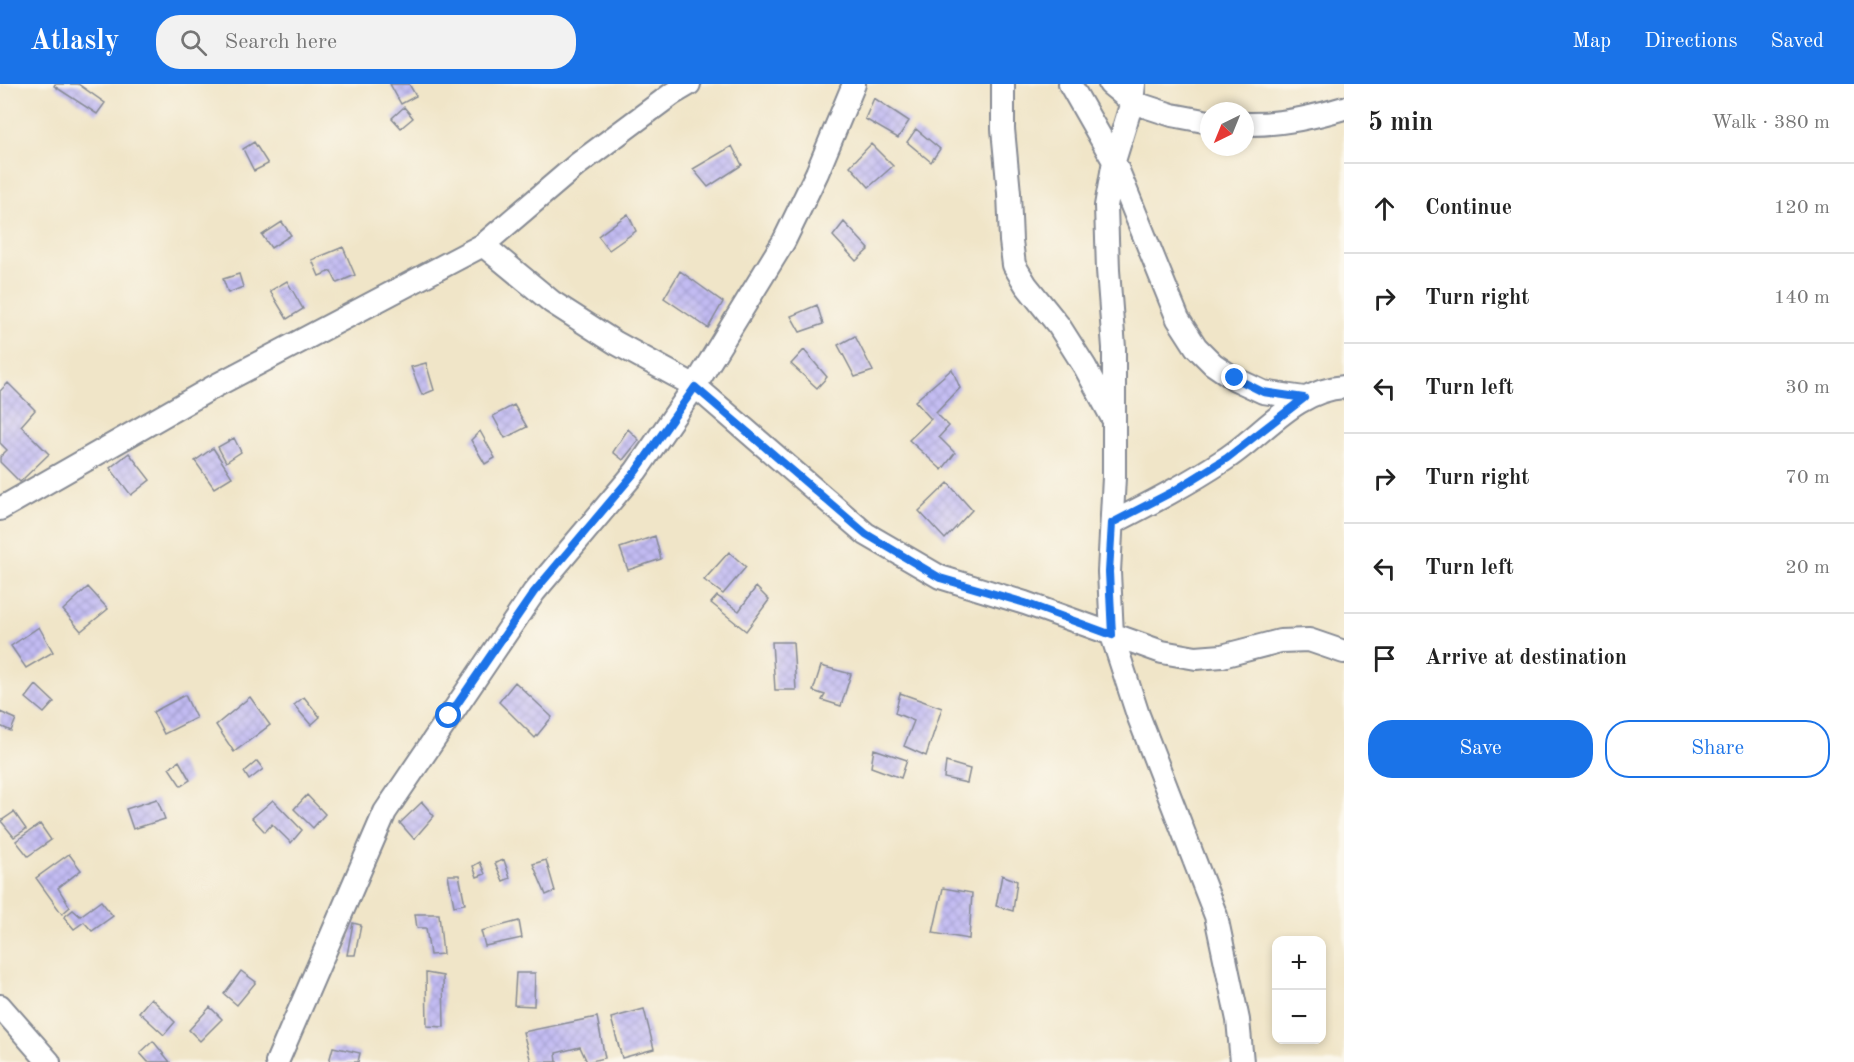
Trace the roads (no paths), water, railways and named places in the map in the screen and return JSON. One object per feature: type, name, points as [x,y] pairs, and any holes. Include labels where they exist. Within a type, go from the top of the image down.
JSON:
[{"type":"street","points":[[0,509],[218,385],[483,245],[578,164],[688,84]]},
{"type":"street","points":[[277,1062],[385,812],[534,592],[636,471],[695,387],[784,241],[818,173],[854,84]]},
{"type":"street","points":[[1003,84],[1003,129],[1014,266],[1065,334],[1114,421]]},
{"type":"street","points":[[1070,84],[1114,161],[1178,319],[1196,347],[1228,374],[1263,392],[1304,398]]},
{"type":"street","points":[[1110,84],[1133,93],[1172,115],[1200,120]]},
{"type":"street","points":[[1133,93],[1114,161],[1106,206],[1114,348],[1112,523],[1109,572],[1112,635],[1138,715],[1216,916],[1238,1020],[1242,1062]]},
{"type":"street","points":[[1254,124],[1269,124],[1318,116],[1344,108]]},
{"type":"street","points":[[483,245],[552,302],[616,343],[695,387],[866,534],[940,578],[1025,603],[1162,652],[1196,658],[1222,656],[1280,641],[1309,640],[1344,652]]},
{"type":"street","points":[[1112,523],[1174,491],[1227,458],[1304,398],[1337,387],[1344,387]]},
{"type":"street","points":[[0,1006],[49,1062]]}]
